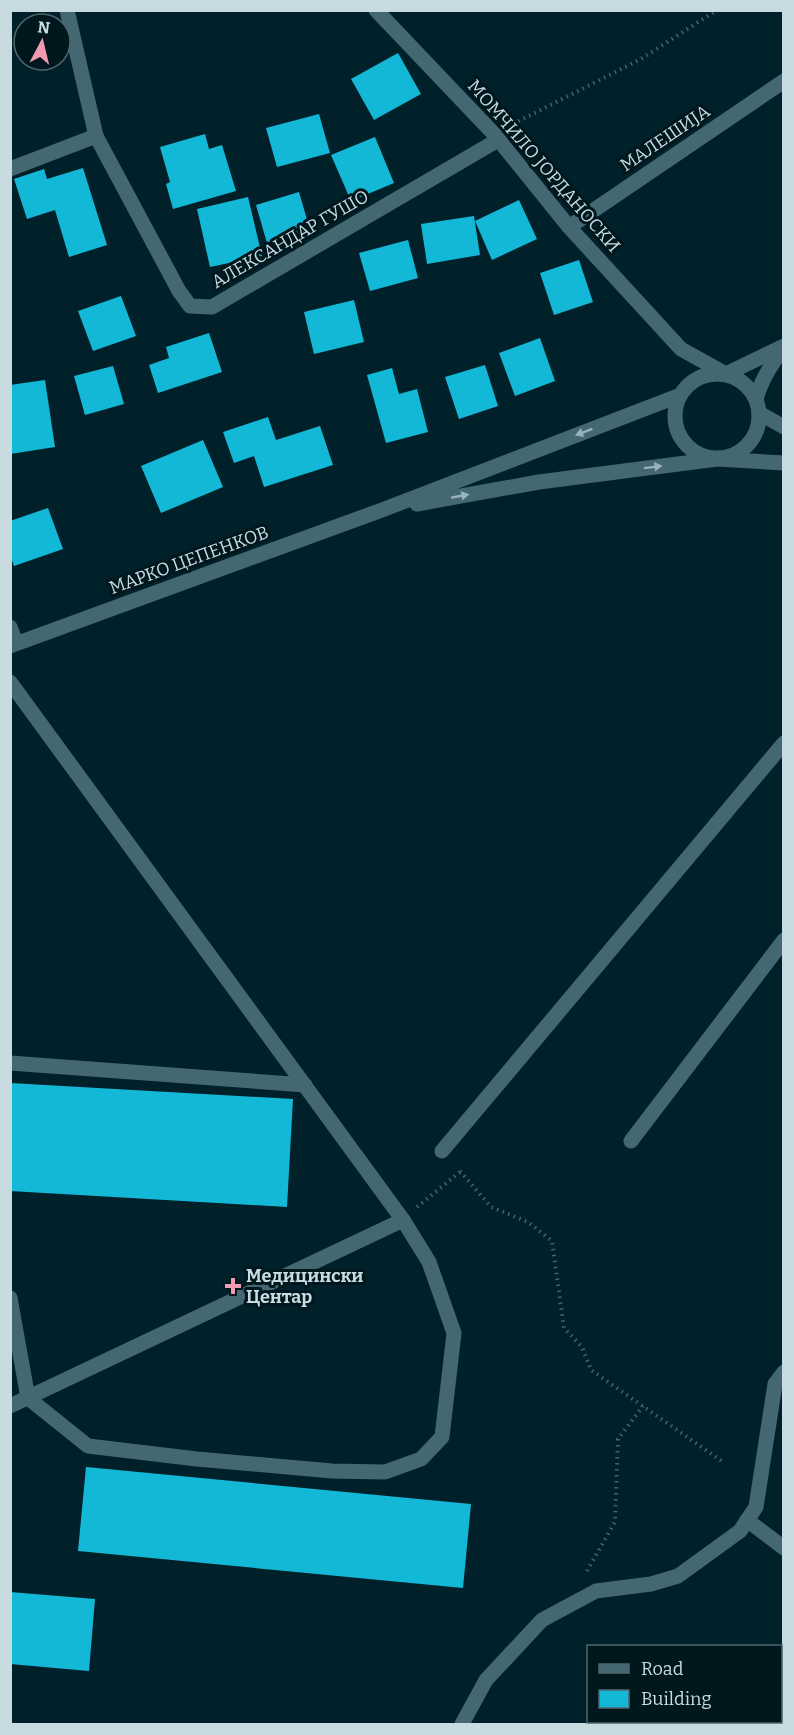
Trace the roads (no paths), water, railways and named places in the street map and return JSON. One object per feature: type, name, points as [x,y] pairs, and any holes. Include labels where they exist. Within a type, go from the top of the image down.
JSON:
[{"type":"street","points":[[10,169],[96,136],[67,10]]},
{"type":"street","name":"МОМЧИЛО ЈОРДАНОСКИ","points":[[376,10],[496,137],[569,227],[681,349]]},
{"type":"street","name":"МАЛЕШИЈА","points":[[569,227],[783,81]]},
{"type":"street","name":"АЛЕКСАНДАР ГУШО","points":[[96,136],[179,291],[190,306],[212,307],[496,137]]},
{"type":"street","points":[[382,510],[683,391],[698,377],[712,373],[726,374],[783,347]]},
{"type":"street","points":[[382,510],[539,482],[730,456],[748,445],[758,427],[759,386],[783,347]]},
{"type":"street","points":[[681,349],[739,379],[749,388],[758,406],[783,427]]},
{"type":"street","points":[[681,349],[690,368],[674,410],[675,425],[680,438],[690,449],[702,456],[783,463]]},
{"type":"street","name":"МАРКО ЦЕПЕНКОВ","points":[[14,645],[382,510]]},
{"type":"street","points":[[10,627],[14,645]]},
{"type":"street","points":[[10,682],[403,1220],[429,1262],[454,1333],[442,1437],[421,1459],[385,1472],[332,1471],[197,1459],[88,1446],[28,1398],[10,1298]]},
{"type":"street","points":[[442,1151],[783,743]]},
{"type":"street","points":[[631,1141],[783,940]]},
{"type":"street","points":[[10,1063],[305,1085]]},
{"type":"street","points":[[10,1406],[403,1220]]},
{"type":"street","points":[[462,1725],[486,1680],[542,1620],[596,1591],[651,1584],[678,1576],[740,1531],[756,1507],[775,1384],[783,1372]]},
{"type":"street","points":[[747,1520],[783,1548]]},
{"type":"place","name":"Медицински Центар","points":[[233,1286]]}]
